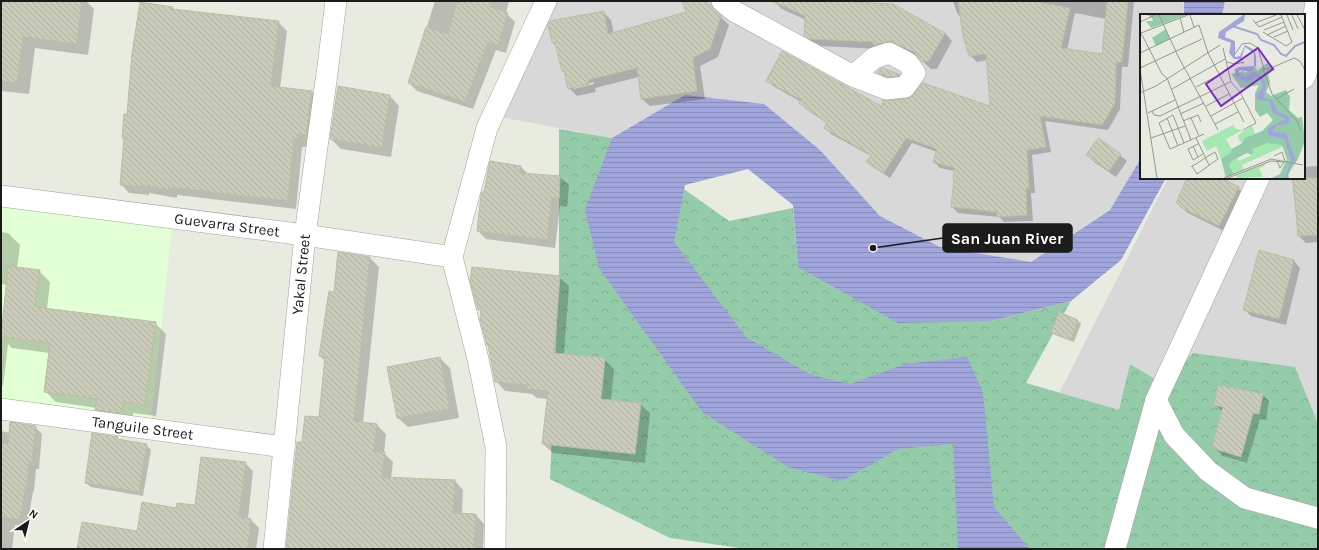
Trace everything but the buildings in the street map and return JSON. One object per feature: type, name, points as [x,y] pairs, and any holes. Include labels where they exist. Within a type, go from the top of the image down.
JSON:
[{"type":"street","name":"Yakal Street","points":[[274,549],[305,236],[336,1]]},
{"type":"street","points":[[495,549],[496,447],[478,359],[452,257],[487,128],[546,1]]},
{"type":"street","points":[[722,1],[734,10],[853,76]]},
{"type":"street","points":[[1305,76],[1316,1]]},
{"type":"street","points":[[1115,549],[1156,400],[1259,179]]},
{"type":"street","name":"Guevarra Street","points":[[1,196],[452,257]]},
{"type":"street","points":[[1156,400],[1174,435],[1208,471],[1246,498],[1318,518]]},
{"type":"street","name":"Tanguile Street","points":[[1,410],[284,447]]},
{"type":"shaded area","points":[[546,1],[1183,1],[1184,14],[1140,14],[1140,160],[1112,208],[1031,262],[940,247],[880,216],[820,150],[685,95],[612,138],[494,116]]},
{"type":"shaded area","points":[[1225,1],[1318,1],[1318,514],[1033,445],[1167,179],[1305,179],[1305,14],[1222,14]]},
{"type":"shaded area","points":[[1,196],[173,218],[150,429],[1,409]]},
{"type":"green space","points":[[559,129],[612,138],[729,221],[793,208],[798,267],[991,321],[1071,301],[1026,383],[1119,410],[1130,364],[1163,384],[1193,353],[1295,367],[1318,424],[1318,549],[747,549],[670,538],[550,479],[559,279]]},
{"type":"water","points":[[1184,1],[1225,1],[1222,14],[1184,14]]},
{"type":"water","points":[[685,95],[764,104],[820,150],[880,216],[940,247],[1031,262],[1110,210],[1140,160],[1140,179],[1165,179],[1121,260],[1071,301],[991,321],[898,323],[798,267],[793,205],[748,169],[685,185],[674,242],[746,337],[811,375],[850,384],[905,364],[967,357],[983,392],[994,507],[1030,549],[958,549],[953,444],[898,449],[842,481],[788,467],[702,412],[599,268],[585,210],[612,138]]},
{"type":"place","name":"San Juan River","points":[[873,248]]}]
